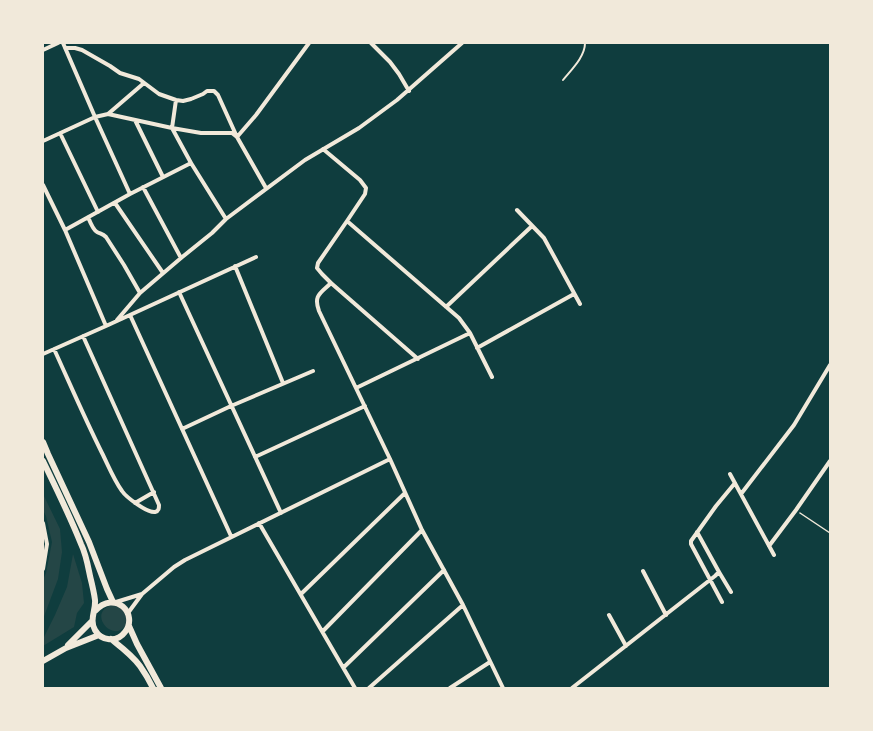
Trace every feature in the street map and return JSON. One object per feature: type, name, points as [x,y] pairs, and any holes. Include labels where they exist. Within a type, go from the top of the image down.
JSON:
[{"type":"main road","points":[[43,442],[89,542],[107,589],[115,602]]},
{"type":"main road","points":[[43,461],[82,545],[91,578],[95,601],[95,611]]},
{"type":"main road","points":[[106,602],[115,602],[125,608],[130,620],[129,626],[122,636],[111,639],[103,638],[95,631],[92,620],[93,615],[100,605],[106,602]]},
{"type":"main road","points":[[66,648],[92,620]]},
{"type":"main road","points":[[129,626],[161,688]]},
{"type":"main road","points":[[43,661],[66,648],[99,635]]},
{"type":"main road","points":[[111,639],[136,661],[146,674],[153,688]]},
{"type":"street","points":[[43,50],[58,43]]},
{"type":"street","points":[[63,43],[130,194]]},
{"type":"street","points":[[237,137],[256,115],[309,43]]},
{"type":"street","points":[[371,43],[390,62],[409,91]]},
{"type":"street","points":[[117,320],[140,293],[212,233],[226,219],[305,160],[359,128],[409,91],[462,43]]},
{"type":"street","points":[[65,48],[82,50],[120,73],[139,79],[159,94],[176,100],[183,101],[203,94],[207,91],[214,91],[218,95],[237,137],[266,188]]},
{"type":"street","points":[[108,114],[144,83]]},
{"type":"street","points":[[176,100],[172,128],[191,163],[226,219]]},
{"type":"street","points":[[43,141],[95,117],[108,114],[201,133],[232,133],[237,137]]},
{"type":"street","points":[[135,120],[163,177]]},
{"type":"street","points":[[60,133],[98,212]]},
{"type":"street","points":[[323,149],[360,180],[366,188],[365,194],[318,262],[317,268],[418,358]]},
{"type":"street","points":[[65,230],[130,194],[191,163]]},
{"type":"street","points":[[43,185],[65,230],[106,326]]},
{"type":"street","points":[[143,188],[181,258]]},
{"type":"street","points":[[115,203],[163,273]]},
{"type":"street","points":[[517,210],[544,238],[580,304]]},
{"type":"street","points":[[88,218],[96,231],[106,237],[140,293]]},
{"type":"street","points":[[347,222],[459,318],[470,333],[492,377]]},
{"type":"street","points":[[446,307],[532,226]]},
{"type":"street","points":[[43,354],[256,257]]},
{"type":"street","points":[[235,266],[284,383]]},
{"type":"street","points":[[331,282],[316,300],[316,305],[390,459],[422,530],[463,606],[503,688]]},
{"type":"street","points":[[178,292],[281,512]]},
{"type":"street","points":[[478,348],[574,294]]},
{"type":"street","points":[[130,315],[231,536]]},
{"type":"street","points":[[356,388],[470,333]]},
{"type":"street","points":[[54,349],[96,442],[118,485],[128,498],[135,503],[151,511],[158,511],[160,505],[83,336]]},
{"type":"street","points":[[741,494],[794,425],[830,366]]},
{"type":"street","points":[[182,429],[313,371]]},
{"type":"street","points":[[255,457],[365,406]]},
{"type":"street","points":[[128,614],[142,594],[180,563],[191,556],[390,459]]},
{"type":"street","points":[[769,546],[830,461]]},
{"type":"street","points":[[730,474],[774,555]]},
{"type":"street","points":[[722,602],[691,544],[691,541],[735,483]]},
{"type":"street","points":[[135,503],[154,492]]},
{"type":"street","points":[[301,594],[405,493]]},
{"type":"street","points":[[259,523],[355,688]]},
{"type":"street","points":[[43,524],[46,544],[43,569]]},
{"type":"street","points":[[322,631],[422,530]]},
{"type":"street","points":[[697,532],[731,592]]},
{"type":"street","points":[[344,667],[444,570]]},
{"type":"street","points":[[643,571],[666,615]]},
{"type":"street","points":[[572,688],[719,572]]},
{"type":"street","points":[[115,602],[142,594]]},
{"type":"street","points":[[369,688],[463,606]]},
{"type":"street","points":[[609,615],[626,646]]},
{"type":"street","points":[[450,688],[490,662]]},
{"type":"lane","points":[[563,80],[584,51],[585,43]]},
{"type":"path","points":[[796,510],[830,533]]},
{"type":"shaded area","points":[[43,494],[60,529],[62,552],[58,579],[43,619],[43,580],[46,573],[52,542],[46,516],[43,510]]},
{"type":"shaded area","points":[[73,554],[82,583],[84,603],[77,613],[74,627],[43,646],[43,639],[67,587]]},
{"type":"shaded area","points":[[116,604],[127,614],[127,619],[125,626],[120,630],[114,631],[108,629],[101,618],[102,612],[107,607]]}]
